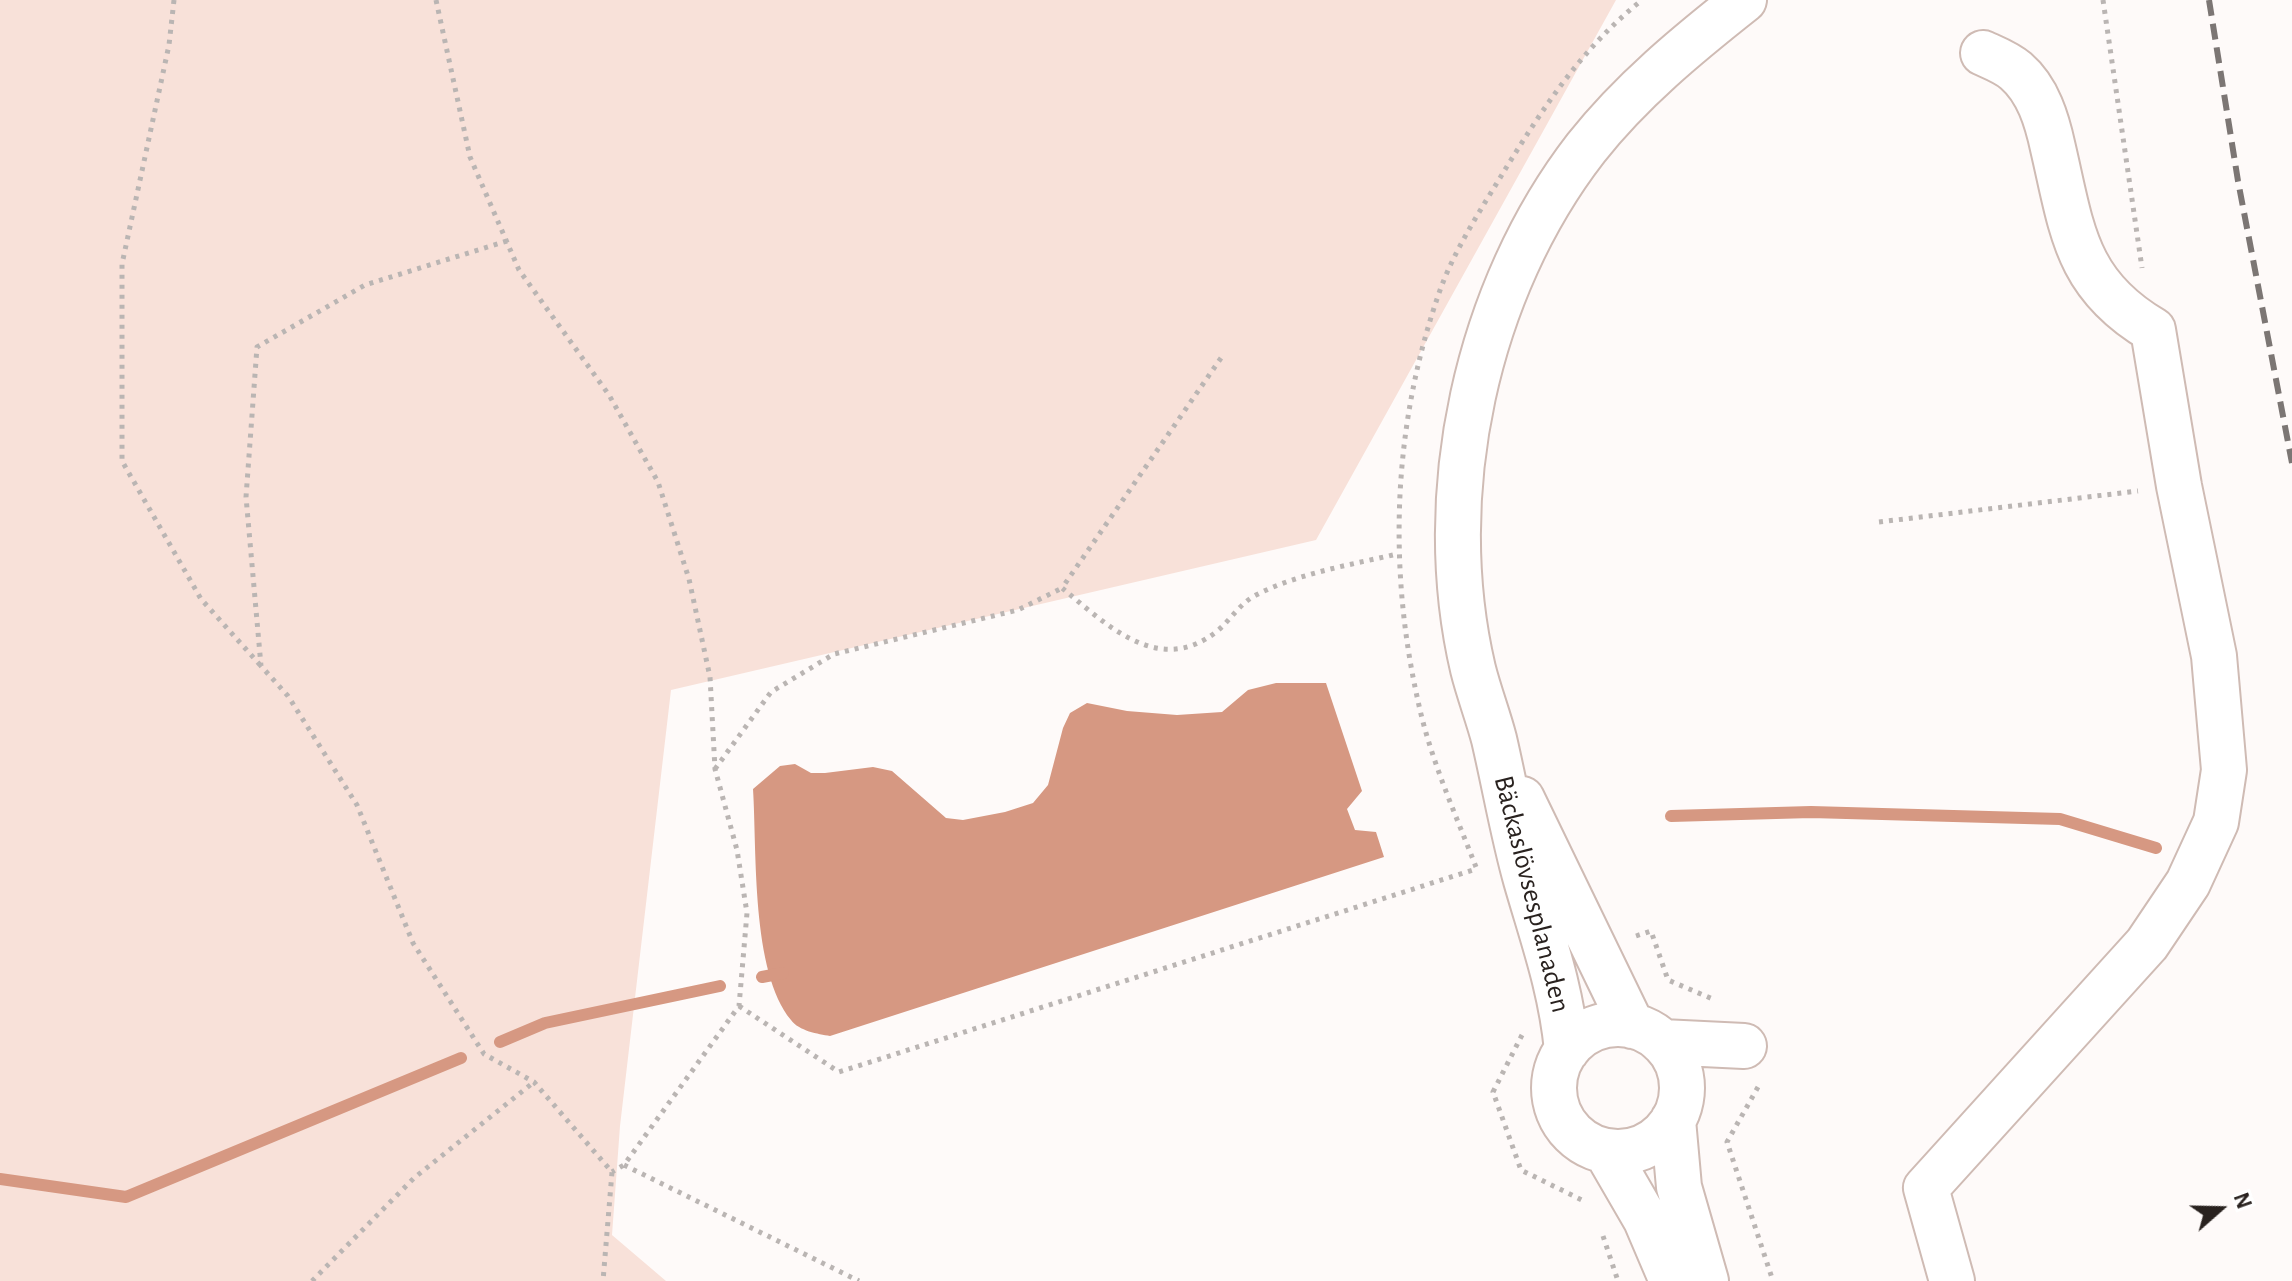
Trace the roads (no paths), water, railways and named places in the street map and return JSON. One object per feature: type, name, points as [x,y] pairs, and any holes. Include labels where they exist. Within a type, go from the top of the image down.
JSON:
[{"type":"street","name":"Bäckaslövsesplanaden","points":[[1567,1050],[1558,981],[1526,879],[1494,739],[1473,669],[1461,594],[1459,532],[1462,461],[1496,314],[1549,203],[1586,149],[1627,101],[1680,51],[1744,0]]},
{"type":"street","points":[[1952,1281],[1926,1188],[2147,944],[2188,883],[2216,822],[2224,770],[2214,656],[2179,486],[2153,330],[2123,312],[2089,273],[2072,229],[2047,122],[2035,94],[2015,70],[1983,53]]},
{"type":"street","name":"Bäckaslövsesplanaden","points":[[1494,739],[1647,1034]]},
{"type":"street","points":[[1647,1034],[1677,1063],[1681,1099],[1673,1120],[1659,1137],[1640,1148],[1606,1151],[1583,1142],[1560,1115],[1554,1081],[1567,1050],[1596,1029],[1647,1034],[1744,1046]]},
{"type":"street","points":[[1673,1120],[1679,1187],[1706,1281]]},
{"type":"street","points":[[1606,1151],[1646,1220],[1672,1281]]},
{"type":"waterway","points":[[1671,816],[1811,812],[2060,819],[2156,848]]},
{"type":"waterway","points":[[762,977],[783,973]]},
{"type":"waterway","points":[[500,1042],[545,1023],[720,986]]},
{"type":"waterway","points":[[0,1179],[126,1197],[461,1058]]},
{"type":"railway","points":[[2209,0],[2238,181],[2292,463]]}]
